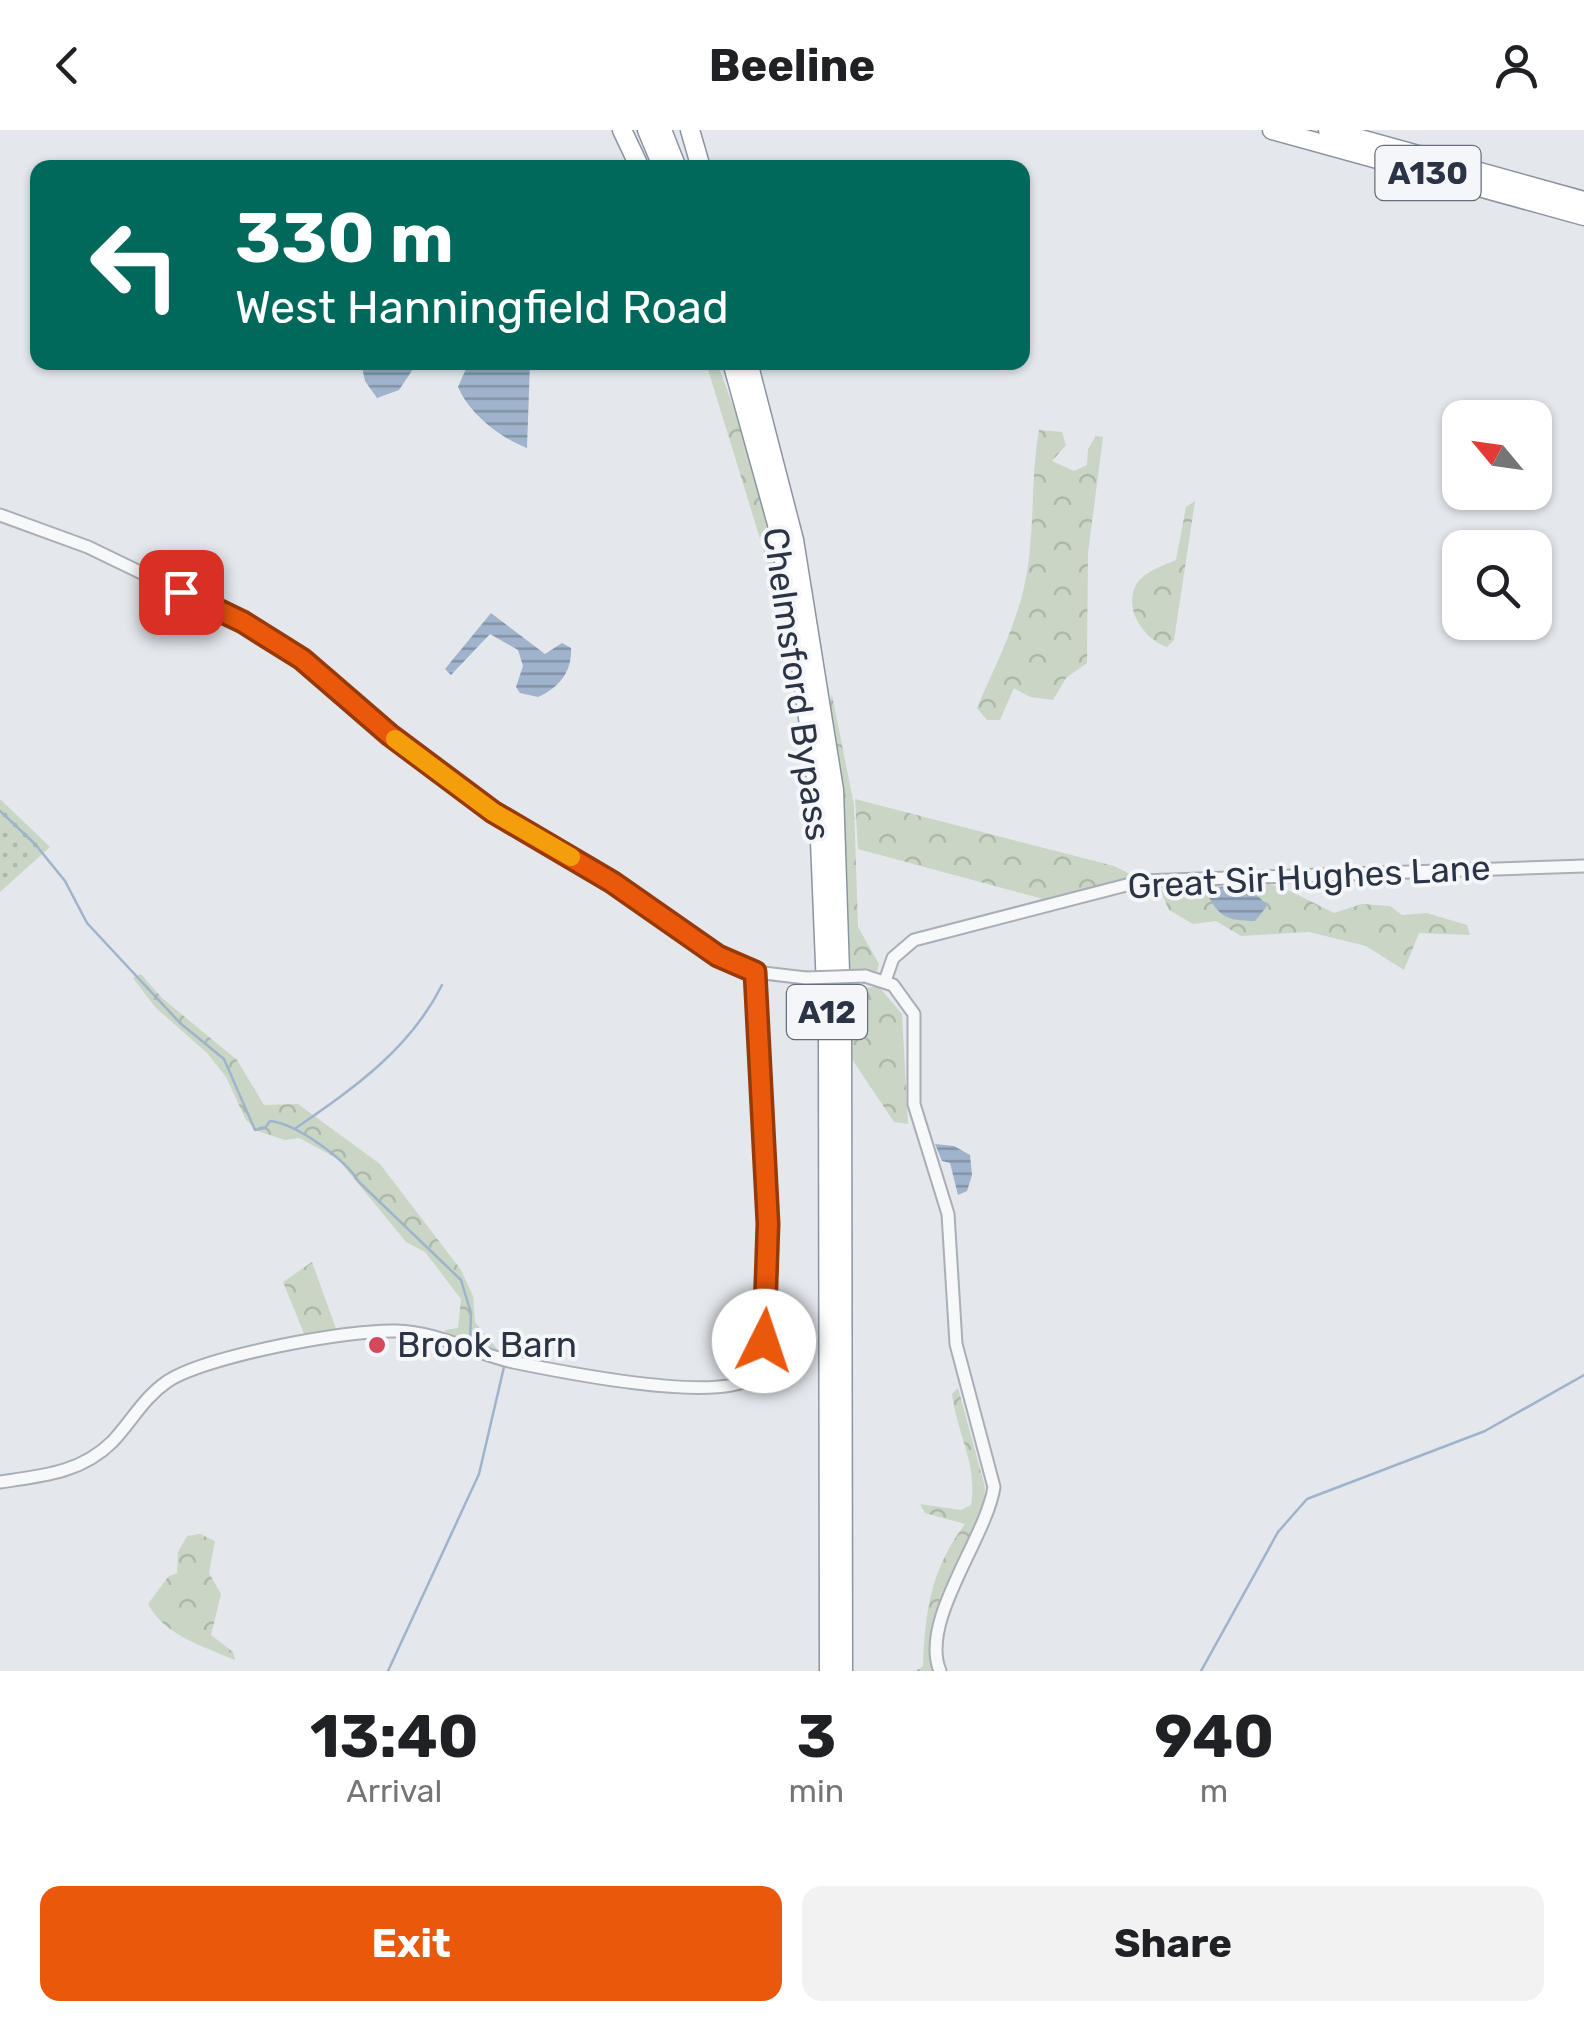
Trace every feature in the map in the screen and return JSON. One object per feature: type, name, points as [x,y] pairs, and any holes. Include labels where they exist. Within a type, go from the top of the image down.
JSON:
[{"type":"highway","points":[[622,130],[636,160]]},
{"type":"highway","points":[[648,130],[660,160]]},
{"type":"highway","points":[[662,130],[674,160]]},
{"type":"highway","points":[[690,130],[699,160]]},
{"type":"highway","name":"A130","points":[[1272,130],[1584,216]]},
{"type":"highway","name":"A130","points":[[1328,130],[1584,201]]},
{"type":"highway","name":"Chelmsford Bypass","points":[[731,370],[742,396],[776,524],[794,614],[818,792],[828,1037],[828,1671]]},
{"type":"highway","name":"Chelmsford Bypass","points":[[750,370],[798,558],[834,790],[842,1032],[843,1671]]},
{"type":"street","points":[[0,516],[88,547],[243,622],[302,659],[482,805],[612,882],[718,956],[755,972],[806,978],[865,976],[901,991],[914,1014],[914,1104],[948,1214],[956,1344],[994,1487],[991,1508],[951,1589],[941,1620],[940,1671]]},
{"type":"street","name":"Great Sir Hughes Lane","points":[[885,982],[893,958],[914,940],[1142,880],[1584,866]]},
{"type":"street","points":[[0,1482],[57,1473],[92,1458],[114,1440],[151,1394],[196,1367],[362,1333],[418,1334],[511,1361],[679,1387],[724,1389],[752,1378],[764,1341],[768,1224],[755,972]]},
{"type":"green space","points":[[708,370],[720,370],[747,445],[770,529],[779,586],[769,568]]},
{"type":"green space","points":[[1039,430],[1062,432],[1066,445],[1052,461],[1074,471],[1087,465],[1088,449],[1096,436],[1103,437],[1088,553],[1087,663],[1066,678],[1053,700],[1030,697],[1014,688],[1000,720],[987,720],[977,708],[1012,627],[1026,578]]},
{"type":"green space","points":[[1195,501],[1174,640],[1167,647],[1139,624],[1132,596],[1142,577],[1176,560],[1186,507]]},
{"type":"green space","points":[[832,695],[854,805],[858,927],[879,964],[877,971],[868,974],[845,968],[828,705]]},
{"type":"green space","points":[[0,799],[50,847],[0,892]]},
{"type":"green space","points":[[855,799],[1114,866],[1136,877],[1116,886],[1047,900],[858,849]]},
{"type":"green space","points":[[1247,878],[1286,889],[1334,913],[1362,904],[1390,906],[1402,915],[1427,913],[1467,925],[1470,935],[1419,933],[1404,970],[1366,946],[1309,932],[1241,936],[1216,921],[1193,924],[1169,910],[1159,887]]},
{"type":"green space","points":[[141,974],[162,998],[237,1060],[264,1105],[298,1104],[380,1164],[461,1270],[473,1296],[475,1322],[502,1355],[445,1339],[445,1330],[458,1328],[461,1299],[425,1252],[406,1242],[338,1159],[299,1138],[285,1140],[260,1132],[246,1120],[226,1077],[208,1054],[155,1007],[133,978]]},
{"type":"green space","points":[[879,987],[902,1014],[908,1124],[894,1122],[846,1050],[845,988]]},
{"type":"green space","points":[[312,1262],[336,1329],[305,1336],[283,1282]]},
{"type":"green space","points":[[958,1388],[985,1487],[982,1518],[937,1608],[934,1671],[916,1671],[923,1666],[928,1609],[937,1574],[965,1524],[925,1513],[920,1504],[961,1510],[971,1505],[972,1476],[952,1394]]},
{"type":"green space","points":[[200,1534],[215,1541],[209,1573],[221,1594],[211,1635],[233,1652],[235,1660],[175,1632],[148,1604],[168,1577],[177,1573],[178,1552],[187,1536]]},
{"type":"water","points":[[363,370],[412,370],[399,390],[377,398]]},
{"type":"water","points":[[465,370],[530,370],[527,448],[486,424],[458,387]]},
{"type":"water","points":[[491,613],[545,654],[562,643],[571,648],[567,671],[553,688],[538,697],[520,693],[516,687],[523,666],[518,650],[490,634],[451,675],[445,669]]},
{"type":"water","points":[[1220,887],[1246,890],[1267,906],[1255,921],[1228,917],[1209,897]]},
{"type":"water","points":[[935,1144],[954,1146],[970,1155],[972,1175],[967,1191],[958,1195],[950,1163],[942,1161]]},
{"type":"waterway","points":[[0,811],[35,844],[65,881],[87,923],[180,1023],[224,1059],[255,1130],[265,1128],[270,1121],[319,1144],[461,1280],[471,1313],[470,1342]]},
{"type":"waterway","points":[[296,1128],[379,1066],[414,1029],[442,985]]},
{"type":"waterway","points":[[388,1671],[479,1474],[504,1367]]},
{"type":"waterway","points":[[1201,1671],[1278,1532],[1307,1499],[1485,1431],[1584,1375]]},
{"type":"slow traffic","points":[[395,739],[470,797],[571,857]]},
{"type":"place","name":"Brook Barn","points":[[377,1345]]},
{"type":"route","points":[[181,592],[243,622],[302,659],[470,797],[612,882],[718,956],[755,972],[768,1224],[764,1341]]}]
